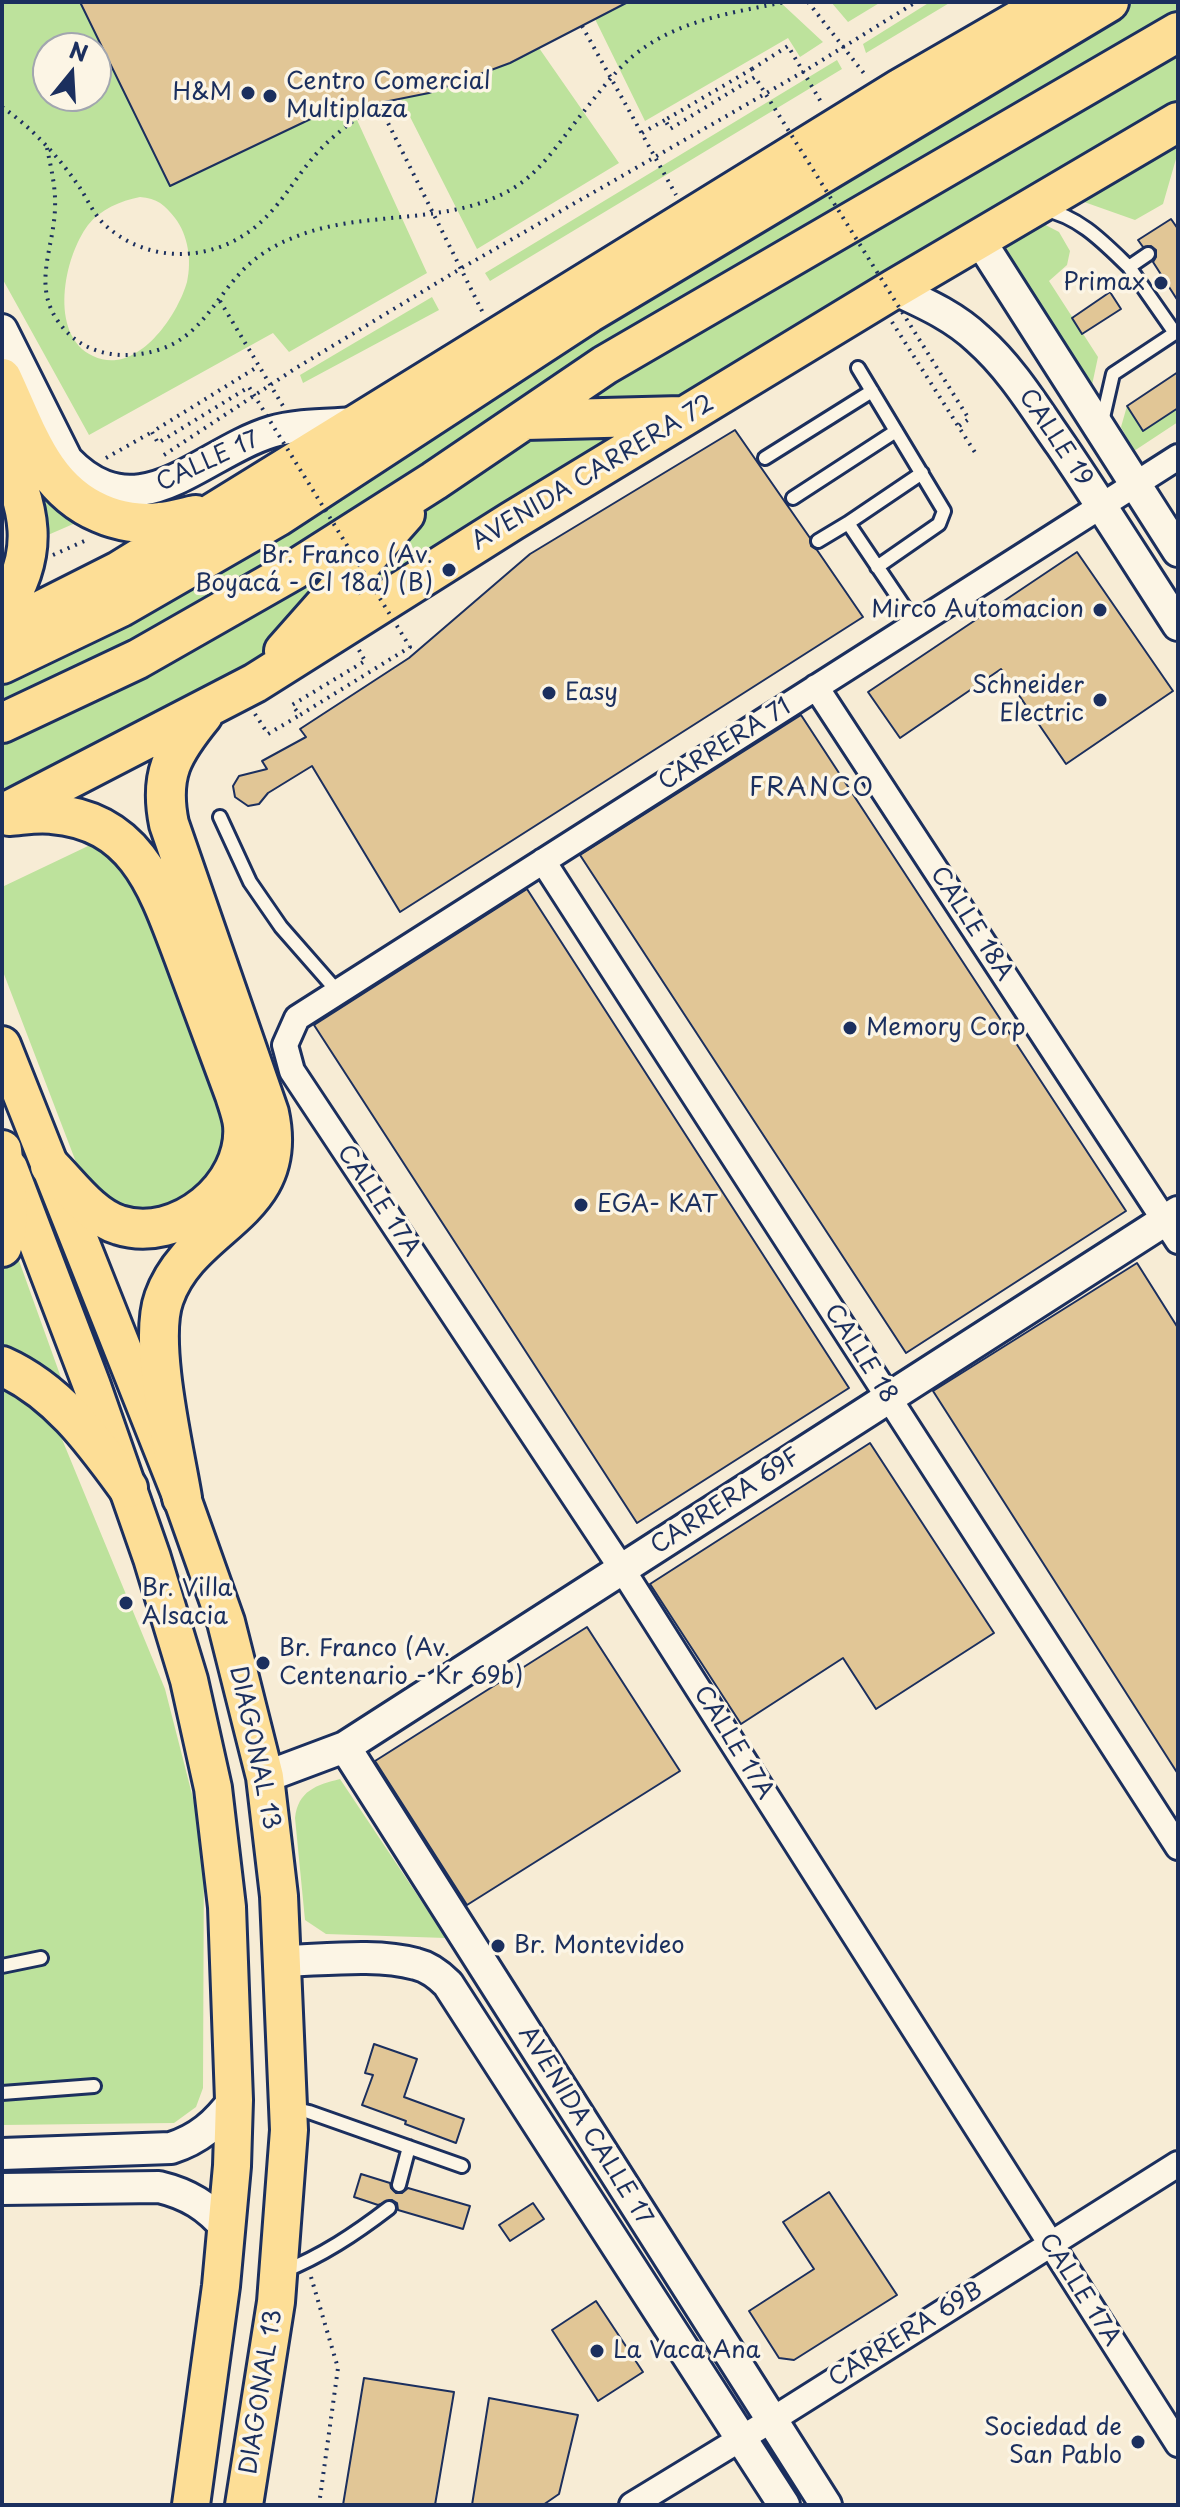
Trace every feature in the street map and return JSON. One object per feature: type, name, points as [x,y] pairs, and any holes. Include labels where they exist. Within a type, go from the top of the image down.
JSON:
[{"type":"highway","points":[[2,630],[119,571],[975,46],[1029,8],[1104,5]]},
{"type":"highway","points":[[2,664],[121,607],[277,517],[589,313],[1104,5]]},
{"type":"highway","points":[[2,723],[138,659],[294,570],[434,481],[605,365],[1178,32]]},
{"type":"highway","name":"AVENIDA CARRERA 72","points":[[2,815],[255,683],[512,521],[894,289],[1178,122]]},
{"type":"highway","points":[[472,391],[536,314]]},
{"type":"highway","points":[[2,378],[46,469],[76,501],[113,519],[159,523],[219,510]]},
{"type":"highway","points":[[525,420],[686,416]]},
{"type":"highway","points":[[2,448],[27,516],[29,545],[24,568],[2,611]]},
{"type":"highway","points":[[255,683],[434,481]]},
{"type":"highway","points":[[182,1498],[159,1351],[164,1299],[185,1261],[232,1219],[259,1186],[273,1157],[274,1145],[269,1113],[169,824],[165,803],[164,789],[169,767],[181,742],[210,708]]},
{"type":"highway","points":[[2,815],[51,813],[76,819],[101,828],[139,857],[160,894],[235,1095],[243,1125],[240,1151],[231,1175],[217,1193],[199,1211],[180,1222],[159,1228],[139,1230],[116,1225],[96,1212],[50,1166]]},
{"type":"highway","points":[[2,1150],[8,1217],[2,1247]]},
{"type":"highway","points":[[2,1366],[31,1381],[69,1413],[128,1488]]},
{"type":"main road","name":"DIAGONAL 13","points":[[2,1045],[182,1498],[226,1622],[265,1777],[283,1961],[287,2171],[293,2268],[244,2505]]},
{"type":"main road","name":"DIAGONAL 13","points":[[2,1150],[128,1488],[185,1668],[213,1788],[227,1907],[234,2100],[227,2229],[191,2505]]},
{"type":"street","name":"CALLE 19","points":[[979,239],[1178,551]]},
{"type":"street","name":"CALLE 19","points":[[894,289],[961,325],[1002,362],[1101,505],[1178,625]]},
{"type":"street","name":"CALLE 17","points":[[2,330],[58,447],[80,474],[107,487],[128,491],[160,487],[260,436],[295,428],[359,423]]},
{"type":"street","name":"CARRERA 71","points":[[285,1045],[297,1018],[1178,457]]},
{"type":"street","name":"CALLE 18A","points":[[816,687],[1174,1224]]},
{"type":"street","name":"CALLE 18","points":[[543,861],[1178,1847]]},
{"type":"street","name":"CALLE 17A","points":[[285,1045],[292,1071],[622,1569],[1178,2444]]},
{"type":"street","name":"CARRERA 69F","points":[[265,1777],[345,1747],[889,1397],[1174,1224]]},
{"type":"street","name":"AVENIDA CALLE 17","points":[[345,1747],[826,2505]]},
{"type":"street","name":"AVENIDA CALLE 17","points":[[283,1961],[392,1960],[419,1964],[448,1984],[784,2505]]},
{"type":"street","points":[[2,2154],[171,2148],[191,2142],[207,2131],[234,2100]]},
{"type":"street","name":"CARRERA 69B","points":[[632,2505],[1178,2164]]},
{"type":"street","points":[[2,2189],[159,2187],[180,2192],[197,2201],[227,2229]]},
{"type":"lane","points":[[1032,208],[1054,212],[1095,234],[1129,267],[1176,332],[1113,374],[1100,429]]},
{"type":"lane","points":[[1129,267],[1148,254]]},
{"type":"lane","points":[[858,368],[944,511],[939,524],[877,567]]},
{"type":"lane","points":[[765,458],[872,391]]},
{"type":"lane","points":[[793,498],[896,431]]},
{"type":"lane","points":[[818,541],[922,473]]},
{"type":"lane","points":[[848,523],[916,624]]},
{"type":"lane","points":[[220,817],[258,894],[281,927],[338,992]]},
{"type":"lane","points":[[2,1966],[41,1958]]},
{"type":"lane","points":[[2,2093],[94,2086]]},
{"type":"lane","points":[[288,2108],[309,2112],[462,2166]]},
{"type":"lane","points":[[399,2185],[409,2147]]},
{"type":"lane","points":[[293,2268],[351,2238],[389,2208]]},
{"type":"path","points":[[47,148],[56,205],[44,284],[53,312],[71,335],[85,345],[112,355],[129,357],[159,350],[193,332],[234,280],[258,256],[294,237],[332,226],[484,202],[527,179],[612,79],[647,45],[715,16],[785,2]]},
{"type":"path","points":[[808,2],[884,99]]},
{"type":"path","points":[[160,458],[270,384],[460,269],[656,159],[916,2]]},
{"type":"path","points":[[582,26],[689,219]]},
{"type":"path","points":[[642,133],[788,46],[837,128]]},
{"type":"path","points":[[665,120],[670,129],[755,77],[969,419],[959,426]]},
{"type":"path","points":[[2,107],[18,118],[47,148],[76,182],[97,216],[115,233],[144,249],[189,255],[220,248],[251,231],[267,217],[330,139],[378,103],[496,338]]},
{"type":"path","points":[[220,301],[295,428]]},
{"type":"path","points":[[909,351],[976,454]]},
{"type":"path","points":[[121,448],[257,368]]},
{"type":"path","points":[[152,432],[158,443],[249,387],[410,647],[268,734]]},
{"type":"path","points":[[24,568],[105,531],[113,519]]},
{"type":"path","points":[[300,715],[292,705],[365,661]]},
{"type":"path","points":[[293,2268],[338,2368],[319,2505]]},
{"type":"green space","points":[[2,2],[80,2],[95,32],[32,32],[32,112],[112,112],[112,67],[170,185],[319,115],[352,109],[427,273],[289,352],[273,333],[89,435],[2,278]],"holes":[[[140,197],[151,199],[171,213],[183,232],[189,265],[182,296],[164,326],[139,351],[109,360],[93,356],[79,346],[65,314],[67,275],[72,256],[79,239],[99,214],[125,201]]]},
{"type":"green space","points":[[628,2],[780,2],[823,42],[800,57],[788,38],[645,121],[595,19]]},
{"type":"green space","points":[[831,2],[881,2],[848,22]]},
{"type":"green space","points":[[930,2],[951,2],[866,53],[863,44]]},
{"type":"green space","points":[[1135,2],[1178,2],[1178,17],[134,647],[2,711],[2,676]]},
{"type":"green space","points":[[1178,40],[1178,103],[993,208],[674,402],[576,396]]},
{"type":"green space","points":[[539,48],[619,163],[477,249],[401,99],[472,78]]},
{"type":"green space","points":[[837,60],[842,69],[490,281],[485,273]]},
{"type":"green space","points":[[1178,131],[1178,152],[1163,204],[1135,220],[1070,197]]},
{"type":"green space","points":[[1034,219],[1059,232],[1070,251],[1067,265],[1049,281],[1098,357],[1092,385],[993,243]]},
{"type":"green space","points":[[432,297],[439,310],[303,383],[300,375]]},
{"type":"green space","points":[[1127,406],[1144,430],[1178,408],[1178,422],[1134,451],[1121,427]]},
{"type":"green space","points":[[2,407],[87,518],[41,538],[30,485],[2,428]]},
{"type":"green space","points":[[637,425],[339,612],[438,486],[534,433]]},
{"type":"green space","points":[[375,530],[249,672],[2,797],[2,735]]},
{"type":"green space","points":[[107,837],[126,853],[227,1113],[221,1165],[183,1207],[133,1213],[84,1183],[2,969],[2,887]]},
{"type":"green space","points":[[13,1244],[68,1397],[2,1354],[2,1268]]},
{"type":"green space","points":[[2,1385],[24,1395],[57,1427],[165,1689],[204,1841],[203,2088],[196,2107],[174,2123],[2,2125]]},
{"type":"green space","points":[[340,1779],[446,1938],[326,1934],[305,1920],[295,1818],[297,1809],[304,1795]]},
{"type":"building","name":"Centro Comercial Multiplaza","points":[[80,2],[628,2],[510,63],[429,93],[319,115],[170,186],[112,67],[112,32],[95,32]]},
{"type":"building","points":[[1171,219],[1178,229],[1178,301],[1153,262],[1156,250],[1151,246],[1143,247],[1138,240]]},
{"type":"building","points":[[1110,292],[1121,309],[1082,334],[1072,318]]},
{"type":"building","points":[[1178,372],[1178,408],[1143,431],[1127,406]]},
{"type":"building","name":"Easy","points":[[735,430],[810,538],[811,546],[817,550],[863,617],[400,912],[312,766],[268,793],[259,804],[248,806],[235,797],[233,786],[239,776],[267,769],[262,761],[306,737],[300,729],[409,658],[530,554]]},
{"type":"building","points":[[1077,552],[1173,691],[1066,764],[1001,669],[900,738],[868,692]]},
{"type":"building","name":"Memory Corp","points":[[801,715],[1126,1211],[906,1353],[580,855]]},
{"type":"building","name":"EGA- KAT","points":[[527,889],[849,1388],[637,1523],[314,1025]]},
{"type":"building","points":[[1137,1263],[1178,1328],[1178,1774],[933,1391]]},
{"type":"building","points":[[870,1443],[994,1633],[876,1709],[843,1658],[741,1724],[650,1584]]},
{"type":"building","points":[[587,1627],[680,1771],[467,1905],[375,1761]]},
{"type":"building","points":[[374,2044],[417,2059],[404,2097],[464,2119],[456,2143],[362,2105],[373,2075],[365,2073]]},
{"type":"building","points":[[361,2174],[390,2183],[396,2193],[408,2188],[470,2206],[463,2229],[398,2210],[397,2203],[392,2200],[378,2205],[354,2197]]},
{"type":"building","points":[[829,2192],[897,2295],[794,2360],[779,2358],[749,2311],[814,2269],[783,2222]]},
{"type":"building","points":[[533,2203],[544,2219],[510,2241],[499,2225]]},
{"type":"building","name":"La Vaca Ana","points":[[596,2301],[643,2372],[598,2401],[552,2330]]},
{"type":"building","points":[[364,2378],[454,2392],[435,2505],[343,2505]]},
{"type":"building","points":[[489,2398],[578,2415],[559,2494],[543,2505],[472,2505]]},
{"type":"place","name":"H&M","points":[[248,93]]},
{"type":"place","name":"Centro Comercial Multiplaza","points":[[270,96]]},
{"type":"place","name":"Primax","points":[[1161,283]]},
{"type":"place","name":"Br. Franco (Av. Boyacá - Cl 18a) (B)","points":[[449,570]]},
{"type":"place","name":"Mirco Automacion","points":[[1100,610]]},
{"type":"place","name":"Easy","points":[[549,693]]},
{"type":"place","name":"Schneider Electric","points":[[1100,700]]},
{"type":"place","name":"Memory Corp","points":[[850,1028]]},
{"type":"place","name":"EGA- KAT","points":[[581,1205]]},
{"type":"place","name":"Br. Villa Alsacia","points":[[126,1603]]},
{"type":"place","name":"Br. Franco (Av. Centenario - Kr 69b)","points":[[263,1663]]},
{"type":"place","name":"Br. Montevideo","points":[[498,1946]]},
{"type":"place","name":"La Vaca Ana","points":[[597,2351]]},
{"type":"place","name":"Sociedad de San Pablo","points":[[1138,2442]]},
{"type":"district","name":"FRANCO","points":[[812,789]]}]
